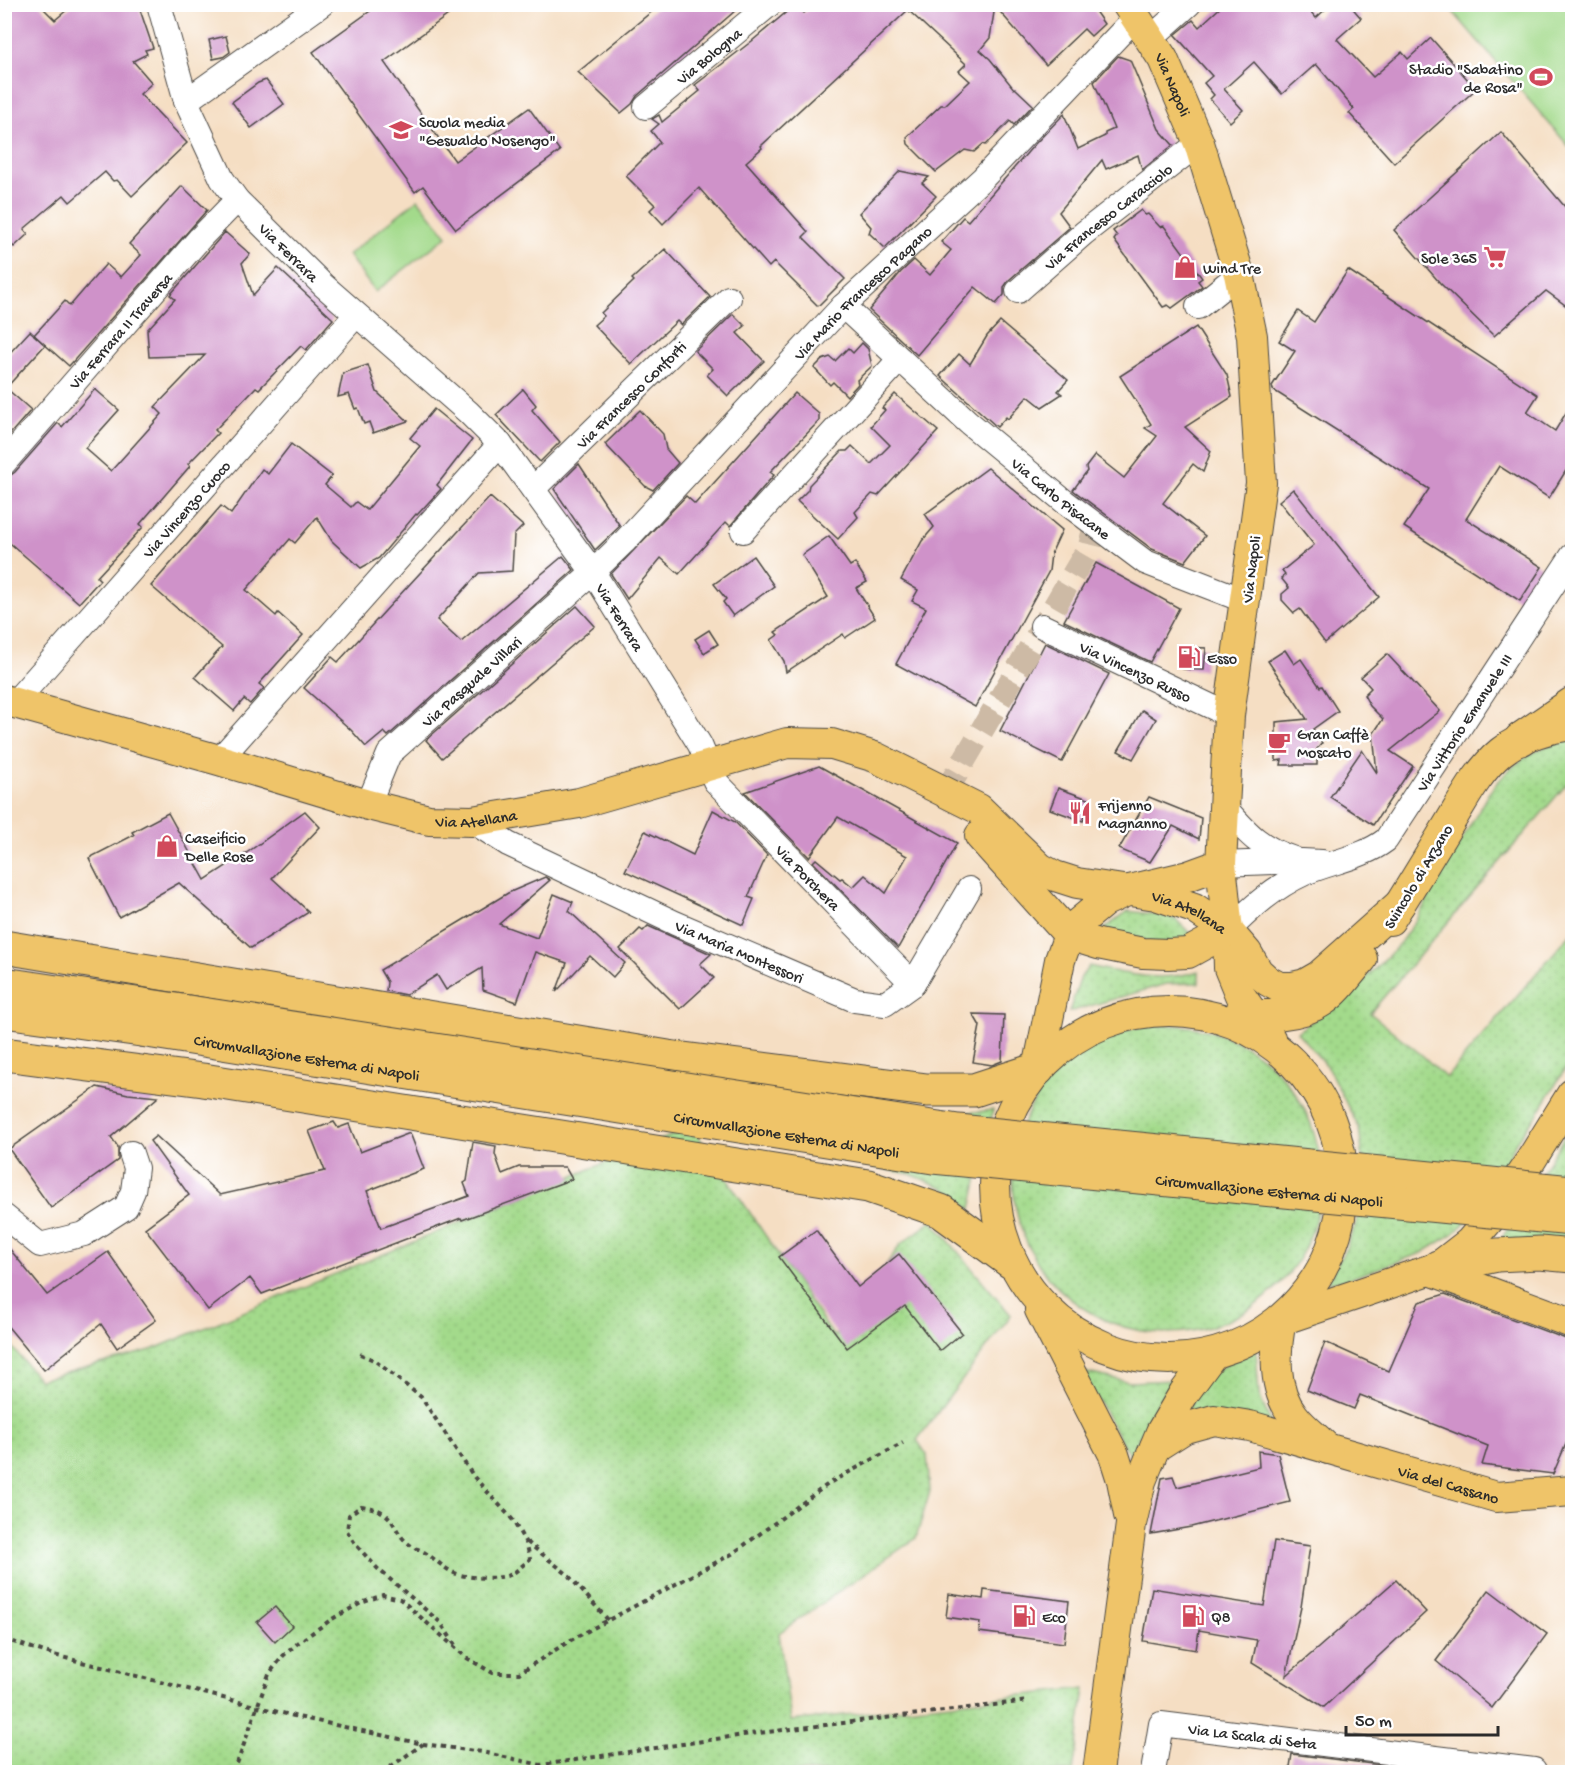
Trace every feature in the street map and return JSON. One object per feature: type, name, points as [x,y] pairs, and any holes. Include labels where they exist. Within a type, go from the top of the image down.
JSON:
[{"type":"highway","points":[[1521,739],[1572,704]]},
{"type":"highway","points":[[4,947],[668,1057],[927,1090],[974,1090],[1038,1069]]},
{"type":"highway","name":"Circumvallazione Esterna di Napoli","points":[[4,984],[142,1018],[933,1157],[1572,1219]]},
{"type":"highway","name":"Circumvallazione Esterna di Napoli","points":[[4,1011],[142,1018],[958,1131],[1572,1192]]},
{"type":"highway","points":[[4,1054],[203,1080],[868,1186],[941,1211],[1011,1262]]},
{"type":"highway","points":[[1434,1268],[1497,1255],[1540,1253],[1572,1256]]},
{"type":"main road","name":"Via Napoli","points":[[1138,20],[1163,58],[1199,143],[1239,274],[1252,336],[1261,483],[1229,715],[1221,864],[1228,931]]},
{"type":"main road","name":"Via Atellana","points":[[10,701],[368,805],[429,820],[472,821],[579,802],[787,743],[832,744],[875,757],[979,809],[1040,868],[1055,876],[1077,883],[1129,890],[1179,901],[1200,911],[1228,931],[1188,953],[1168,954],[1143,953],[1098,944],[1069,935],[966,823],[945,793]]},
{"type":"main road","name":"Svincolo di Arzano","points":[[1263,1028],[1269,1016],[1306,1009],[1323,1001],[1335,990],[1380,937],[1464,798],[1482,772],[1500,753],[1521,739],[1552,727],[1572,725]]},
{"type":"main road","name":"Via Atellana","points":[[1069,935],[1090,912],[1105,901],[1129,890],[1188,876],[1221,864]]},
{"type":"main road","points":[[1228,931],[1247,953],[1258,972],[1268,981],[1279,987],[1292,987],[1305,984],[1319,976],[1400,904]]},
{"type":"main road","points":[[1228,931],[1229,968],[1240,995],[1263,1028],[1311,1082],[1329,1114],[1341,1150],[1344,1188],[1340,1225],[1327,1261],[1307,1293],[1281,1320]]},
{"type":"main road","points":[[1038,1069],[1060,960],[1069,935]]},
{"type":"main road","points":[[1131,1524],[1114,1455],[1032,1294],[1011,1262],[998,1223],[994,1182],[999,1142],[1014,1103],[1038,1069],[1068,1043],[1102,1024],[1140,1013],[1179,1010],[1212,1014],[1263,1028]]},
{"type":"main road","points":[[1032,1294],[1058,1321],[1087,1340],[1127,1355],[1170,1360],[1212,1354],[1281,1320],[1434,1268],[1470,1242],[1494,1214],[1532,1160],[1572,1094]]},
{"type":"main road","points":[[1434,1268],[1572,1323]]},
{"type":"main road","name":"Via del Cassano","points":[[1281,1320],[1276,1347],[1276,1366],[1281,1393],[1293,1415],[1328,1449]]},
{"type":"main road","points":[[1098,1773],[1131,1524],[1141,1481],[1155,1446],[1184,1393],[1212,1354]]},
{"type":"main road","name":"Via del Cassano","points":[[1155,1446],[1185,1428],[1214,1420],[1250,1426],[1496,1497],[1572,1491]]},
{"type":"street","name":"Via Ferrara","points":[[159,4],[186,101],[222,179],[237,200],[323,285],[468,411],[501,444],[593,572],[710,765]]},
{"type":"street","points":[[186,101],[322,4]]},
{"type":"street","name":"Via Bologna","points":[[646,107],[770,4]]},
{"type":"street","name":"Via Mario Francesco Pagano","points":[[593,572],[624,542],[843,306],[983,178],[1138,20],[1189,4]]},
{"type":"street","name":"Via Francesco Caracciolo","points":[[1018,291],[1084,233],[1199,143]]},
{"type":"street","name":"Via Ferrara II Traversa","points":[[4,463],[200,238],[237,200]]},
{"type":"street","points":[[1198,308],[1239,274]]},
{"type":"street","name":"Via Francesco Conforti","points":[[533,489],[729,298]]},
{"type":"street","name":"Via Carlo Pisacane","points":[[843,306],[968,422],[1145,562],[1246,601]]},
{"type":"street","name":"Via Vincenzo Cuoco","points":[[10,701],[356,315]]},
{"type":"street","points":[[743,531],[900,359]]},
{"type":"street","points":[[219,760],[501,444]]},
{"type":"street","name":"Via Vittorio Emanuele III","points":[[1228,931],[1251,908],[1273,891],[1306,873],[1373,849],[1386,840],[1572,556]]},
{"type":"street","name":"Via Pasquale Villari","points":[[368,805],[389,754],[593,572]]},
{"type":"street","name":"Via Vincenzo Russo","points":[[1042,626],[1229,715]]},
{"type":"street","name":"Via Porchera","points":[[710,765],[715,781],[913,984]]},
{"type":"street","points":[[1225,808],[1243,829],[1272,852],[1302,861]]},
{"type":"street","name":"Via Maria Montessori","points":[[472,821],[508,844],[675,923],[855,1000],[885,1004],[913,984],[969,889]]},
{"type":"street","name":"Via Vittorio Emanuele III","points":[[1221,864],[1302,861],[1333,863]]},
{"type":"street","points":[[4,1216],[40,1245],[84,1234],[126,1207],[133,1191],[136,1168],[130,1153]]},
{"type":"street","name":"Via La Scala di Seta","points":[[1153,1773],[1161,1724],[1534,1770],[1534,1773]]},
{"type":"path","points":[[360,1354],[374,1360],[421,1397],[474,1477],[512,1519],[527,1545],[530,1559],[511,1575],[492,1578],[458,1574],[414,1548],[386,1514],[374,1508],[361,1506],[349,1515],[347,1531],[357,1545],[378,1569],[441,1623],[461,1653]]},
{"type":"path","points":[[234,1773],[269,1674],[283,1656],[332,1619],[376,1596],[383,1595],[400,1599],[461,1653],[493,1673],[519,1673],[571,1640],[732,1554],[831,1482],[903,1443]]},
{"type":"path","points":[[524,1539],[567,1574],[609,1621]]},
{"type":"path","points":[[4,1639],[54,1655],[257,1707],[423,1744],[482,1752],[541,1765],[738,1736],[1028,1701]]},
{"type":"path","points":[[383,1773],[423,1744]]},
{"type":"green space","name":"Stadio \"Sabatino de Rosa\"","points":[[1447,5],[1572,5],[1572,150]]},
{"type":"green space","points":[[418,199],[447,236],[375,292],[348,255]]},
{"type":"green space","points":[[1572,740],[1572,778],[1370,1013],[1446,1078],[1572,932],[1572,1058],[1538,1113],[1516,1142],[1500,1175],[1468,1220],[1453,1234],[1422,1253],[1348,1279],[1327,1282],[1355,1226],[1360,1208],[1363,1160],[1359,1128],[1328,1068],[1297,1032],[1348,995],[1397,947],[1416,920],[1488,794],[1505,774],[1524,758],[1546,746]]},
{"type":"green space","points":[[1128,911],[1175,919],[1193,936],[1187,942],[1154,943],[1103,930]]},
{"type":"green space","points":[[1089,966],[1157,977],[1185,975],[1199,971],[1199,983],[1166,984],[1069,1012],[1081,977]]},
{"type":"green space","points":[[1152,1025],[1182,1025],[1212,1031],[1240,1043],[1265,1060],[1286,1081],[1303,1106],[1315,1134],[1321,1164],[1321,1194],[1310,1238],[1295,1265],[1276,1288],[1253,1307],[1226,1322],[1182,1333],[1152,1333],[1122,1327],[1094,1315],[1069,1298],[1048,1277],[1031,1252],[1019,1224],[1013,1194],[1013,1164],[1019,1134],[1031,1106],[1048,1081],[1069,1060],[1094,1043],[1122,1031]]},
{"type":"green space","points":[[993,1110],[971,1209],[942,1187],[910,1174],[873,1167],[879,1111],[942,1115]]},
{"type":"green space","points":[[1572,1124],[1572,1248],[1500,1241]]},
{"type":"green space","points":[[692,1127],[834,1337],[901,1244],[932,1221],[1011,1315],[917,1440],[927,1455],[930,1491],[916,1538],[779,1633],[791,1721],[1085,1688],[1073,1772],[5,1772],[4,1337],[39,1380],[151,1350]]},
{"type":"green space","points":[[1256,1350],[1259,1395],[1271,1423],[1183,1415],[1206,1379],[1237,1356]]},
{"type":"green space","points":[[1082,1372],[1130,1382],[1173,1380],[1157,1403],[1130,1456]]},
{"type":"building","points":[[4,4],[39,4],[55,20],[74,4],[138,4],[153,48],[145,50],[147,54],[133,61],[152,83],[140,94],[187,143],[132,196],[117,180],[113,181],[105,172],[70,202],[64,195],[24,229],[28,234],[14,247],[4,237]]},
{"type":"building","name":"Scuola media \"Gesualdo Nosengo\"","points":[[380,4],[463,4],[384,62],[455,161],[529,108],[560,151],[456,229],[423,186],[415,192],[313,52]]},
{"type":"building","points":[[661,4],[743,4],[637,96],[632,104],[621,113],[578,72]]},
{"type":"building","points":[[796,4],[804,13],[814,4],[1090,4],[1104,24],[1091,36],[1084,29],[1046,65],[995,6],[990,38],[980,50],[1014,89],[1033,105],[1014,125],[1010,121],[986,145],[983,144],[974,152],[965,150],[936,172],[908,144],[907,137],[970,81],[959,71],[966,64],[908,10],[761,146],[762,148],[746,162],[808,232],[803,237],[845,279],[818,306],[774,262],[769,267],[699,188],[663,224],[650,210],[655,205],[626,176],[660,142],[651,131],[659,124],[652,119],[659,115],[662,122],[700,91],[695,85]]},
{"type":"building","points":[[1224,4],[1304,4],[1316,18],[1331,4],[1349,4],[1361,18],[1337,39],[1373,77],[1402,52],[1408,59],[1431,38],[1476,89],[1394,163],[1349,113],[1354,109],[1316,64],[1282,94],[1254,62],[1224,89],[1243,110],[1230,122],[1210,99],[1214,95],[1204,83],[1212,76],[1175,35],[1193,20],[1199,27]]},
{"type":"building","points":[[226,36],[230,52],[223,57],[213,59],[209,40]]},
{"type":"building","points":[[1118,56],[1130,60],[1159,129],[1173,145],[1142,170],[1138,155],[1106,169],[1102,160],[1059,212],[1070,227],[1009,280],[1004,287],[1004,295],[996,304],[975,287],[917,355],[869,310],[914,260],[930,275],[951,250],[941,242],[963,217],[968,221],[1064,114],[1078,149],[1114,129],[1094,82]]},
{"type":"building","points":[[266,80],[284,104],[251,128],[232,102],[258,83]]},
{"type":"building","name":"Sole 365","points":[[1501,132],[1572,215],[1572,310],[1546,291],[1494,336],[1440,283],[1394,230]]},
{"type":"building","points":[[900,171],[929,177],[922,183],[936,196],[885,248],[869,233],[871,227],[859,213]]},
{"type":"building","points":[[182,186],[207,210],[69,366],[34,335],[65,301],[70,306],[106,264],[121,277],[141,255],[129,244]]},
{"type":"building","points":[[1141,210],[1160,227],[1164,226],[1202,278],[1198,281],[1202,286],[1172,308],[1168,305],[1163,307],[1114,240],[1117,236],[1113,231]]},
{"type":"building","points":[[225,232],[250,254],[242,263],[253,295],[278,268],[333,319],[306,350],[301,346],[259,389],[256,387],[215,430],[218,433],[188,464],[190,466],[140,524],[143,527],[97,577],[100,580],[79,603],[4,538],[4,480],[15,472],[58,423],[62,427],[95,389],[119,410],[85,448],[111,471],[162,414],[155,407],[205,355],[149,357],[147,330],[175,299],[170,295]]},
{"type":"building","points":[[665,249],[710,297],[681,325],[677,321],[631,364],[594,325],[604,316],[601,313],[634,281],[632,279]]},
{"type":"building","points":[[1348,270],[1538,395],[1527,412],[1555,431],[1572,403],[1572,461],[1549,498],[1499,466],[1466,519],[1542,567],[1520,601],[1404,527],[1429,489],[1273,390],[1272,386],[1295,351],[1279,341],[1298,311],[1314,322]]},
{"type":"building","points":[[733,314],[745,326],[737,333],[764,361],[728,396],[707,375],[713,369],[695,351]]},
{"type":"building","points":[[1000,322],[1068,380],[1058,391],[1062,394],[1042,407],[1028,396],[1008,419],[1006,417],[997,427],[940,376],[959,354],[970,364],[987,336]]},
{"type":"building","points":[[1196,327],[1227,375],[1232,397],[1185,427],[1211,451],[1203,472],[1193,464],[1163,503],[1205,536],[1185,562],[1152,549],[1073,490],[1095,455],[1124,478],[1157,436],[1145,428],[1151,424],[1120,376]]},
{"type":"building","points":[[30,331],[45,345],[6,388],[31,410],[4,441],[4,359]]},
{"type":"building","points":[[862,343],[868,349],[872,366],[857,380],[858,384],[847,396],[833,382],[830,385],[814,368],[822,360],[830,357],[835,361],[848,348],[853,353]]},
{"type":"building","points":[[368,365],[377,392],[408,421],[373,433],[369,422],[364,424],[349,394],[338,397],[343,373]]},
{"type":"building","points":[[523,389],[536,405],[532,410],[560,442],[540,462],[496,415]]},
{"type":"building","points":[[795,393],[819,414],[819,421],[770,472],[774,475],[730,526],[726,522],[679,574],[661,558],[627,599],[611,574],[686,496],[695,504]]},
{"type":"building","points":[[895,394],[938,431],[878,496],[872,494],[855,512],[858,517],[838,539],[797,501],[842,451],[847,451],[852,446],[871,464],[890,445],[871,426],[885,410],[882,408]]},
{"type":"building","points":[[434,409],[472,440],[437,485],[441,489],[416,514],[379,558],[361,568],[332,541],[317,517],[295,543],[290,539],[246,590],[276,616],[278,613],[303,635],[259,684],[264,688],[250,704],[244,699],[234,711],[195,677],[222,647],[151,586],[221,506],[231,514],[262,469],[268,474],[291,444],[332,476],[325,485],[351,507],[356,502],[367,510],[420,446],[410,438]]},
{"type":"building","points":[[640,410],[663,434],[666,449],[678,463],[653,490],[645,486],[605,444]]},
{"type":"building","points":[[579,464],[620,526],[595,550],[554,489]]},
{"type":"building","points":[[988,468],[1062,530],[1051,554],[1049,571],[975,707],[896,664],[926,608],[912,601],[918,590],[901,580],[922,541],[934,527],[925,514]]},
{"type":"building","points":[[1293,489],[1379,597],[1325,643],[1300,609],[1294,613],[1282,600],[1282,594],[1289,588],[1281,578],[1285,575],[1282,571],[1314,545],[1279,501]]},
{"type":"building","points":[[490,497],[523,526],[514,535],[512,571],[479,573],[437,620],[461,642],[563,556],[574,570],[388,736],[384,732],[366,747],[351,730],[304,688],[332,657],[338,662]]},
{"type":"building","points":[[829,536],[850,566],[855,563],[867,582],[856,588],[875,618],[845,638],[843,634],[786,672],[784,661],[771,640],[778,635],[775,632],[828,597],[802,555]]},
{"type":"building","points":[[753,556],[774,586],[733,616],[723,602],[726,599],[714,584]]},
{"type":"building","points":[[1096,563],[1179,608],[1150,662],[1064,621]]},
{"type":"building","points":[[577,606],[595,626],[442,758],[426,740]]},
{"type":"building","points":[[709,630],[718,644],[704,653],[695,639]]},
{"type":"building","points":[[1045,643],[1109,674],[1062,762],[1000,731]]},
{"type":"building","points":[[1184,647],[1206,648],[1204,670],[1183,669]]},
{"type":"building","points":[[1285,650],[1294,664],[1301,659],[1338,711],[1313,729],[1322,743],[1317,749],[1317,765],[1281,765],[1282,760],[1276,761],[1276,722],[1307,719],[1268,661]]},
{"type":"building","points":[[1387,654],[1440,711],[1390,751],[1413,766],[1373,825],[1330,797],[1362,750],[1377,773],[1373,734],[1383,719],[1370,706],[1364,695],[1371,688],[1361,677]]},
{"type":"building","points":[[1142,710],[1156,719],[1133,759],[1118,751]]},
{"type":"building","points":[[819,766],[957,843],[898,948],[813,862],[816,859],[853,887],[865,875],[886,893],[907,856],[838,817],[809,857],[745,792]]},
{"type":"building","points":[[1058,788],[1091,800],[1083,821],[1050,809]]},
{"type":"building","points":[[1149,797],[1201,818],[1199,839],[1173,826],[1150,862],[1119,849]]},
{"type":"building","points":[[713,810],[735,822],[767,855],[748,897],[754,899],[743,925],[625,871],[645,831],[693,855]]},
{"type":"building","points":[[305,811],[320,827],[272,878],[309,912],[251,948],[179,883],[119,917],[89,858],[134,835],[132,832],[168,813],[205,880]]},
{"type":"building","points":[[545,877],[550,880],[499,924],[537,938],[554,894],[573,902],[569,911],[625,963],[613,977],[590,956],[556,992],[567,963],[535,952],[517,1002],[483,990],[482,968],[446,990],[437,975],[406,995],[386,991],[387,982],[380,970],[508,893]]},
{"type":"building","points":[[648,926],[711,954],[700,964],[714,978],[680,1009],[620,949],[640,929],[643,931]]},
{"type":"building","points":[[973,1014],[1004,1015],[1002,1061],[992,1065],[973,1062],[980,1026]]},
{"type":"building","points":[[97,1087],[128,1094],[158,1097],[111,1137],[118,1147],[118,1160],[51,1208],[9,1149]]},
{"type":"building","points":[[334,1122],[338,1128],[349,1124],[360,1152],[410,1133],[424,1169],[367,1191],[381,1228],[469,1196],[464,1183],[467,1181],[473,1142],[496,1146],[495,1154],[502,1174],[519,1167],[565,1167],[572,1179],[462,1220],[461,1218],[262,1294],[250,1278],[208,1310],[145,1228],[189,1195],[150,1141],[156,1136],[220,1195],[325,1171],[309,1131]]},
{"type":"building","points":[[816,1230],[858,1287],[899,1254],[962,1333],[940,1351],[905,1306],[847,1348],[779,1257]]},
{"type":"building","points":[[4,1242],[47,1295],[108,1252],[156,1320],[117,1348],[101,1324],[44,1370],[4,1322]]},
{"type":"building","points":[[1445,1294],[1572,1340],[1572,1430],[1553,1474],[1482,1465],[1488,1446],[1360,1395],[1354,1409],[1307,1390],[1325,1342],[1389,1371],[1419,1302]]},
{"type":"building","points":[[1258,1451],[1278,1454],[1290,1502],[1191,1527],[1151,1534],[1162,1478],[1173,1476],[1177,1487],[1259,1467]]},
{"type":"building","points":[[1274,1541],[1310,1546],[1301,1607],[1286,1676],[1396,1580],[1426,1612],[1324,1707],[1252,1663],[1257,1640],[1199,1630],[1196,1650],[1143,1641],[1152,1588],[1264,1606]]},
{"type":"building","points":[[984,1590],[1069,1601],[1064,1643],[979,1632],[980,1622],[946,1617],[949,1594],[983,1599]]},
{"type":"building","points":[[1489,1590],[1547,1634],[1492,1708],[1436,1661]]},
{"type":"building","points":[[275,1607],[292,1626],[275,1642],[257,1622]]},
{"type":"building","points":[[1292,1754],[1388,1766],[1388,1773],[1289,1773]]},
{"type":"tunnel","points":[[945,793],[1090,546],[1095,525]]},
{"type":"place","name":"Stadio \"Sabatino de Rosa\"","points":[[1541,77]]},
{"type":"place","name":"Scuola media \"Gesualdo Nosengo\"","points":[[401,130]]},
{"type":"place","name":"Sole 365","points":[[1495,257]]},
{"type":"place","name":"Wind Tre","points":[[1185,267]]},
{"type":"place","name":"Esso","points":[[1189,657]]},
{"type":"place","name":"Gran Caffè Moscato","points":[[1279,742]]},
{"type":"place","name":"Frijenno Magnanno","points":[[1080,813]]},
{"type":"place","name":"Caseificio Delle Rose","points":[[167,846]]},
{"type":"place","name":"Eco","points":[[1024,1616]]},
{"type":"place","name":"Q8","points":[[1193,1616]]}]
